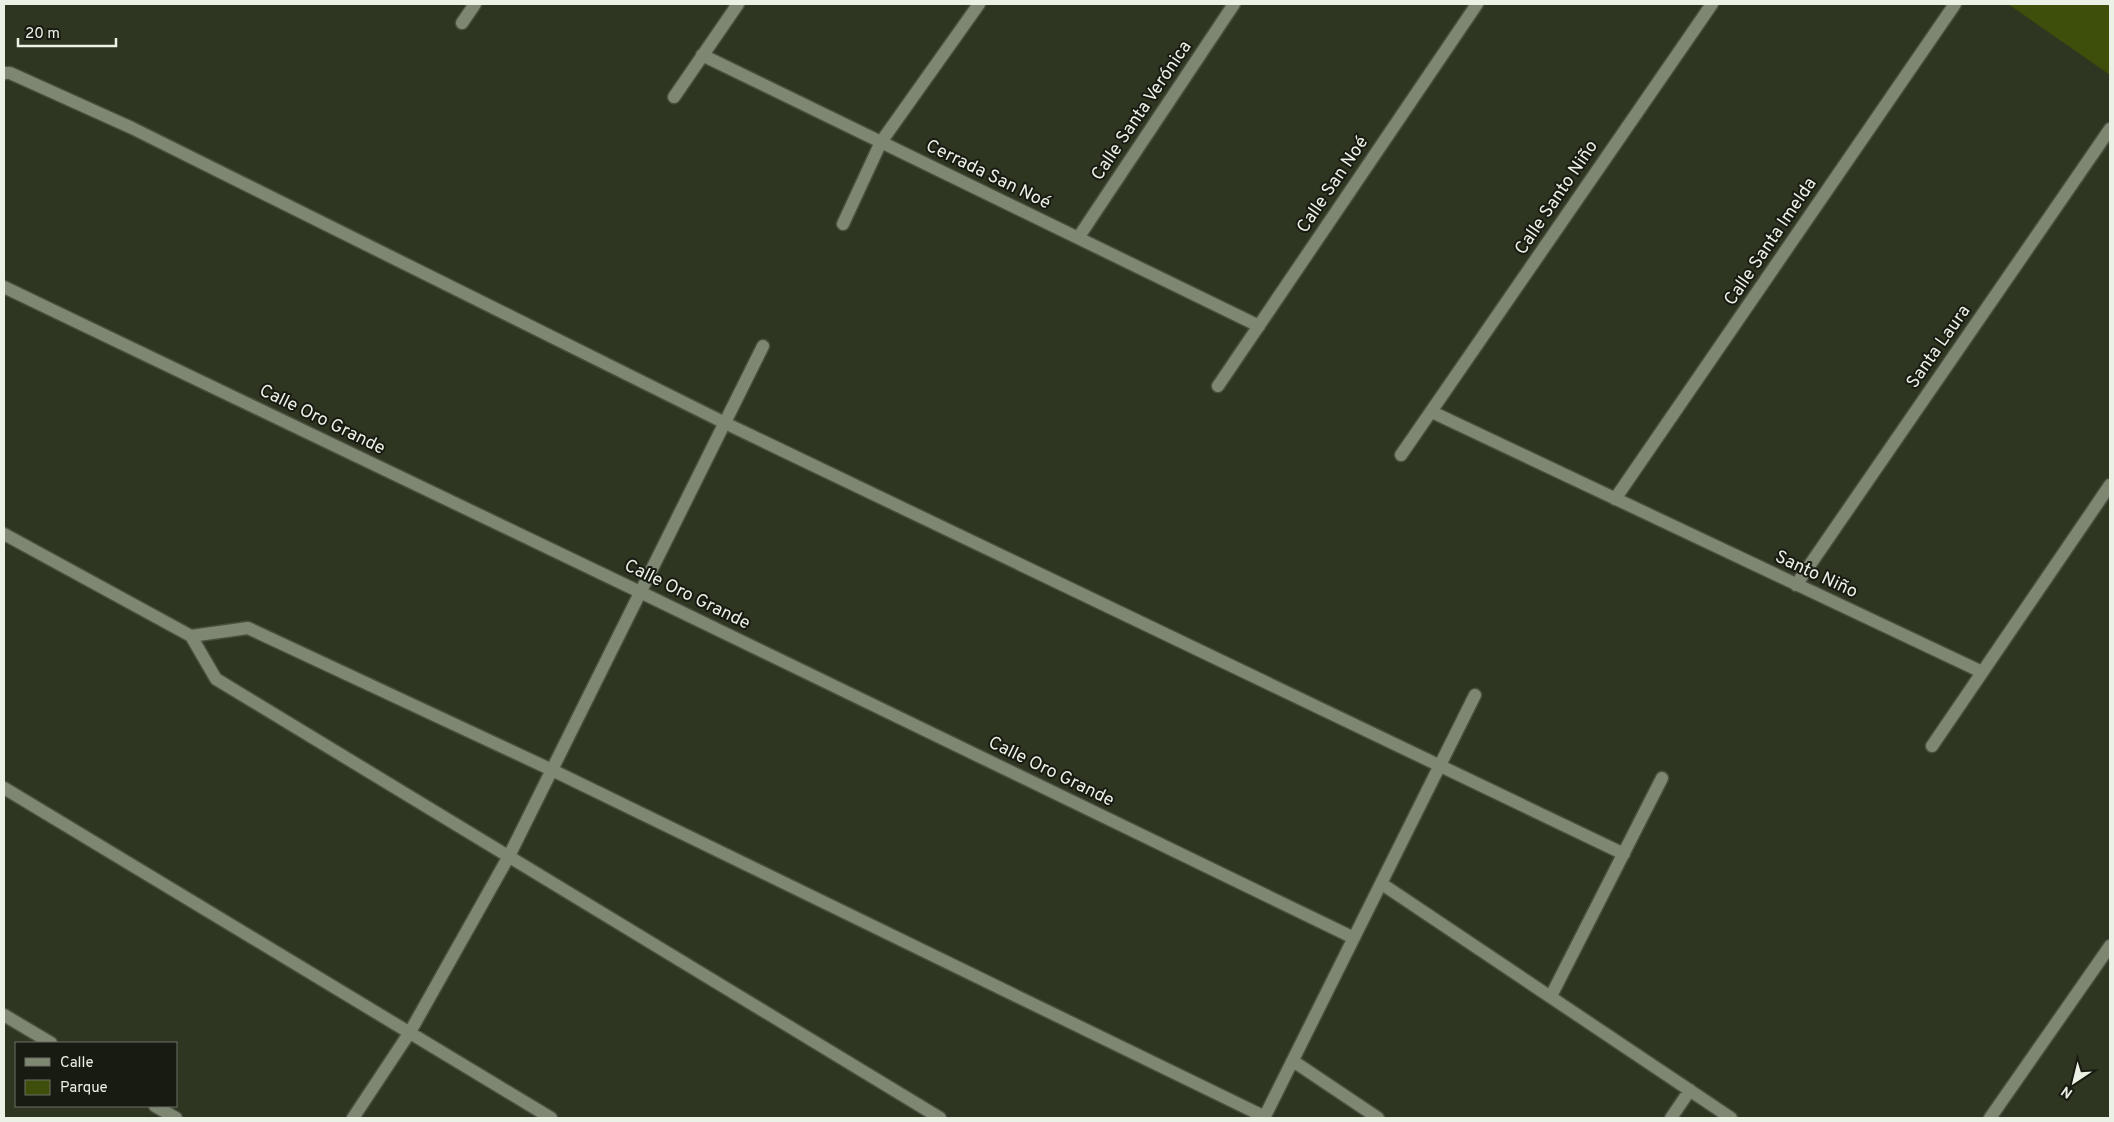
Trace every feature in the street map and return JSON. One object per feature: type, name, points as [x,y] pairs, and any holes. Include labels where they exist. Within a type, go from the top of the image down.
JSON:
[{"type":"street","points":[[462,23],[475,4]]},
{"type":"street","points":[[674,97],[738,4]]},
{"type":"street","points":[[843,224],[881,142],[979,4]]},
{"type":"street","name":"Calle Santa Verónica","points":[[1078,238],[1234,4]]},
{"type":"street","name":"Calle San Noé","points":[[1218,386],[1477,4]]},
{"type":"street","name":"Calle Santo Niño","points":[[1401,455],[1712,4]]},
{"type":"street","name":"Calle Santa Imelda","points":[[1615,499],[1955,4]]},
{"type":"street","name":"Cerrada San Noé","points":[[702,55],[1259,326]]},
{"type":"street","points":[[4,73],[10,73],[132,128],[725,423],[1439,767],[1624,854]]},
{"type":"street","name":"Santa Laura","points":[[1796,585],[2110,129]]},
{"type":"street","name":"Calle Oro Grande","points":[[4,286],[1354,938]]},
{"type":"street","points":[[353,1118],[410,1032],[509,856],[763,346]]},
{"type":"street","name":"Santo Niño","points":[[1432,412],[1982,672]]},
{"type":"street","points":[[1932,746],[2110,485]]},
{"type":"street","points":[[4,534],[191,636],[216,679],[940,1118]]},
{"type":"street","points":[[191,636],[248,628],[552,770],[1264,1118],[1475,695]]},
{"type":"street","points":[[1551,996],[1662,778]]},
{"type":"street","points":[[4,788],[551,1118]]},
{"type":"street","points":[[1382,884],[1731,1118]]},
{"type":"street","points":[[1990,1118],[2110,946]]},
{"type":"street","points":[[4,1015],[49,1042]]},
{"type":"street","points":[[1292,1061],[1378,1118]]},
{"type":"street","points":[[1670,1118],[1690,1090]]},
{"type":"street","points":[[157,1107],[176,1118]]},
{"type":"green space","points":[[2008,4],[2110,4],[2110,75]]}]
